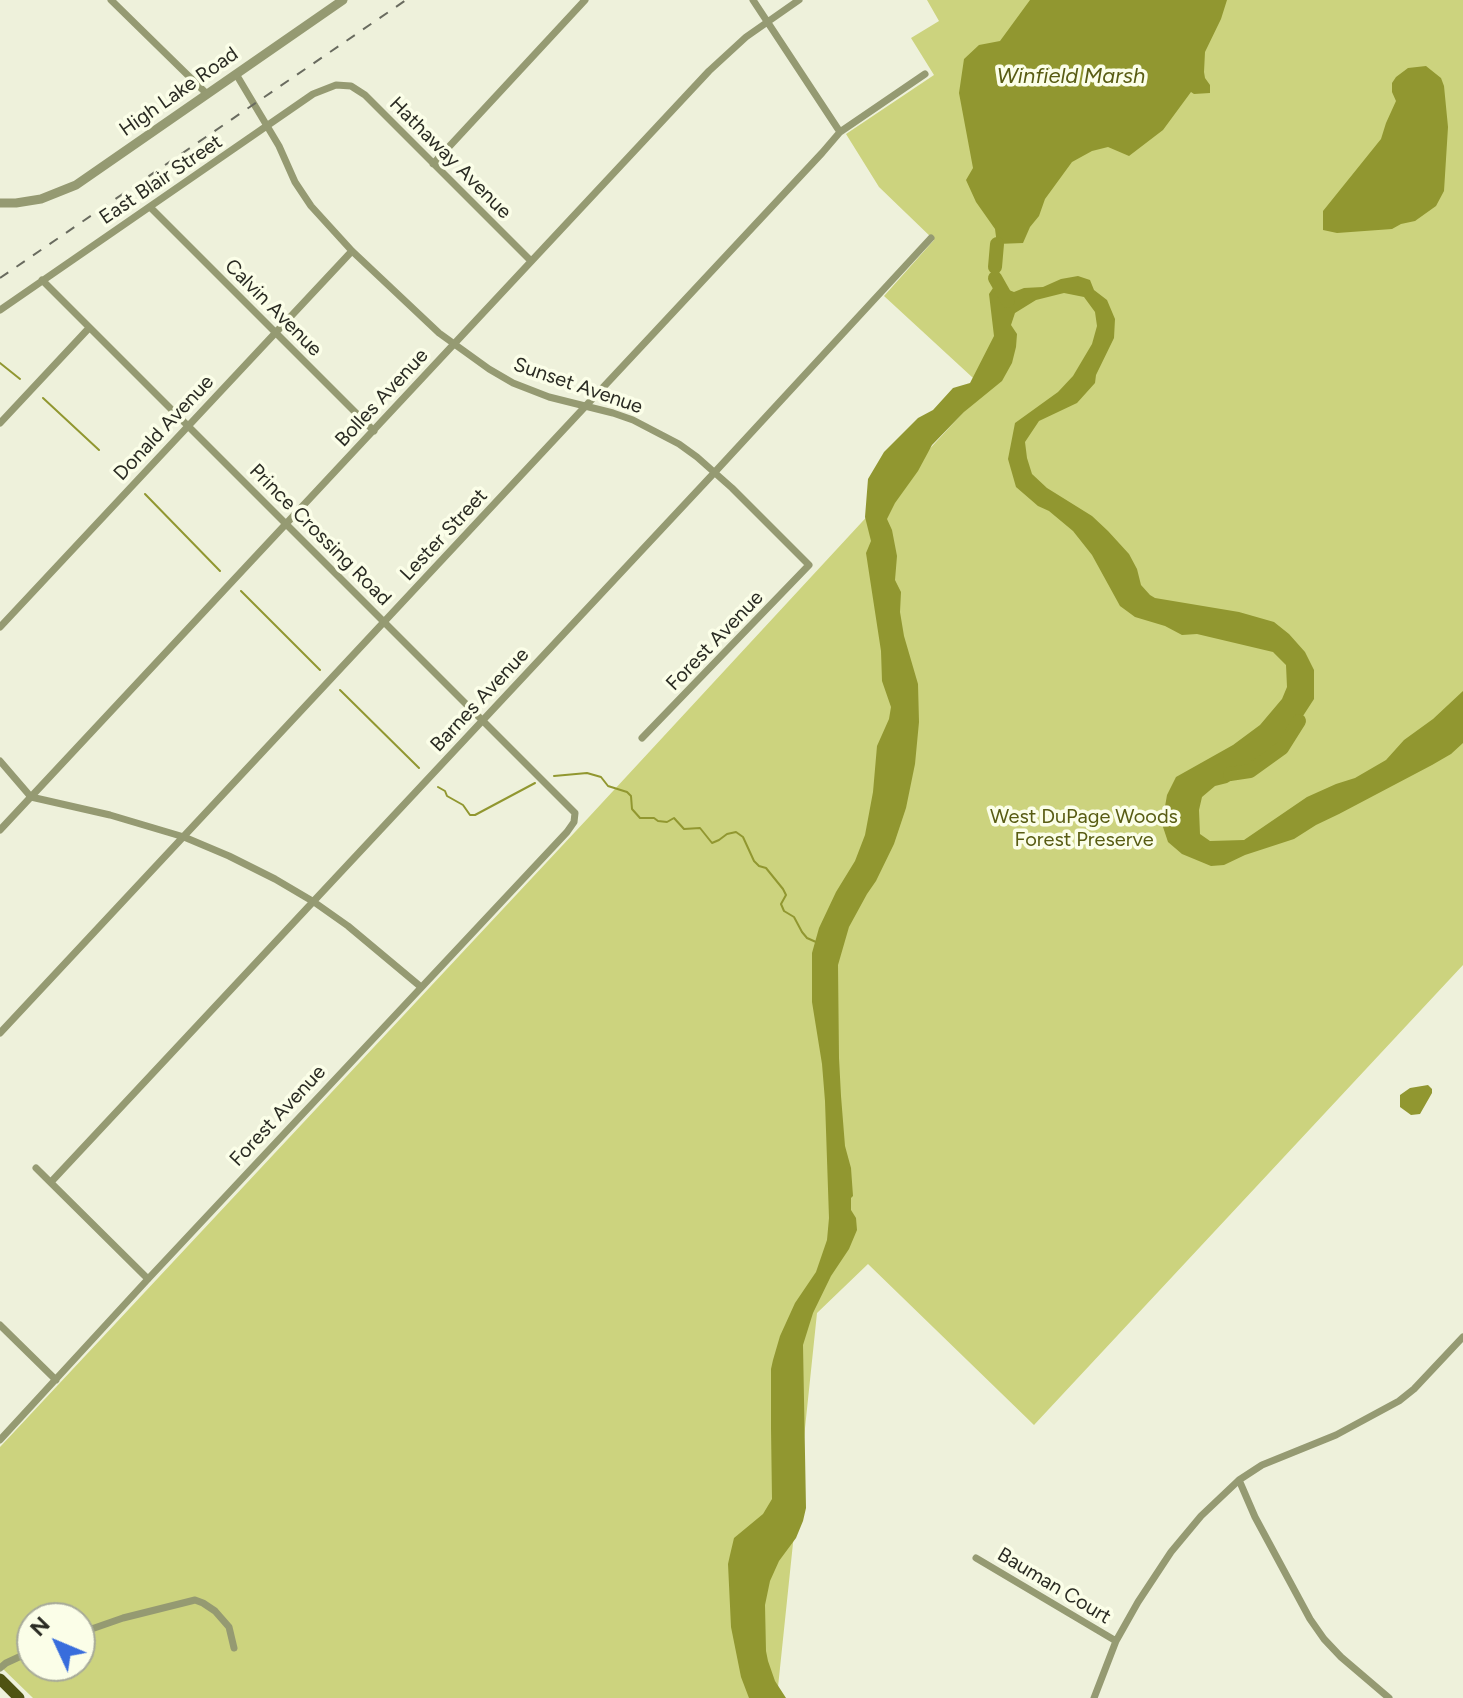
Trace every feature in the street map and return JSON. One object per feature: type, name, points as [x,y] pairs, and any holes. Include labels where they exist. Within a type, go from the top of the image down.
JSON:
[{"type":"main road","points":[[0,1679],[19,1698]]},
{"type":"street","points":[[111,0],[207,94]]},
{"type":"street","name":"High Lake Road","points":[[0,203],[30,202],[76,185],[343,0]]},
{"type":"street","points":[[433,164],[585,0]]},
{"type":"street","points":[[753,0],[840,132]]},
{"type":"street","name":"Bolles Avenue","points":[[0,830],[709,71],[735,46],[799,0]]},
{"type":"street","name":"Sunset Avenue","points":[[236,74],[268,126],[302,193],[320,217],[424,320],[489,369],[513,383],[537,393],[613,413],[657,431],[697,457],[809,565]]},
{"type":"street","name":"Lester Street","points":[[0,1033],[840,132],[925,74]]},
{"type":"street","name":"Hathaway Avenue","points":[[343,84],[365,95],[531,261]]},
{"type":"street","name":"East Blair Street","points":[[0,310],[321,90],[343,84]]},
{"type":"street","name":"Calvin Avenue","points":[[150,207],[374,431]]},
{"type":"street","name":"Barnes Avenue","points":[[51,1182],[931,238]]},
{"type":"street","name":"Donald Avenue","points":[[0,627],[352,251]]},
{"type":"street","name":"Prince Crossing Road","points":[[42,280],[575,813]]},
{"type":"street","points":[[0,423],[89,328]]},
{"type":"street","name":"Forest Avenue","points":[[642,738],[809,565]]},
{"type":"street","points":[[0,761],[31,797],[110,815],[184,837],[251,867],[314,902],[370,943],[421,987]]},
{"type":"street","name":"Forest Avenue","points":[[0,1440],[567,832],[574,822],[575,813]]},
{"type":"street","points":[[36,1168],[148,1279]]},
{"type":"street","points":[[0,1325],[56,1380]]},
{"type":"street","points":[[1094,1698],[1116,1641],[1143,1593],[1201,1516],[1239,1480],[1262,1465],[1336,1435],[1399,1401],[1463,1337]]},
{"type":"street","points":[[1239,1480],[1255,1517],[1310,1619],[1341,1657],[1389,1698]]},
{"type":"street","name":"Bauman Court","points":[[976,1558],[1116,1641]]},
{"type":"street","points":[[96,1627],[195,1600],[215,1611],[229,1627],[234,1648]]},
{"type":"green space","name":"West DuPage Woods Forest Preserve","points":[[927,0],[1463,0],[1463,965],[1034,1425],[868,1264],[817,1313],[778,1687],[767,1698],[33,1698],[16,1682],[96,1682],[96,1602],[16,1602],[16,1682],[0,1666],[0,1447],[985,389],[884,296],[934,240],[879,187],[846,134],[934,75],[911,38],[939,21]]},
{"type":"water","name":"Winfield Marsh","points":[[1030,0],[1227,0],[1205,52],[1204,72],[1210,93],[1191,92],[1163,130],[1129,156],[1108,147],[1092,151],[1072,162],[1045,199],[1023,243],[997,244],[995,229],[976,202],[966,180],[973,168],[959,93],[964,59],[979,45],[1000,41]]},
{"type":"water","points":[[1426,66],[1441,78],[1444,86],[1448,127],[1444,191],[1436,206],[1415,221],[1392,229],[1337,233],[1323,230],[1323,211],[1381,139],[1396,101],[1392,83],[1408,68]]},
{"type":"water","points":[[1078,276],[1090,280],[1094,290],[1107,300],[1115,319],[1114,338],[1095,383],[1077,403],[1039,421],[1025,442],[1032,474],[1108,531],[1129,554],[1141,585],[1150,595],[1274,622],[1305,652],[1314,670],[1314,699],[1290,736],[1248,771],[1215,786],[1202,797],[1200,834],[1210,841],[1244,840],[1307,797],[1355,778],[1386,760],[1404,740],[1463,691],[1463,743],[1432,765],[1294,839],[1224,865],[1211,866],[1182,854],[1168,842],[1162,824],[1167,795],[1176,777],[1233,745],[1260,725],[1282,699],[1287,687],[1286,665],[1273,652],[1197,634],[1182,635],[1135,617],[1120,606],[1092,555],[1073,531],[1016,487],[1008,459],[1015,423],[1058,392],[1073,376],[1092,344],[1097,326],[1095,312],[1084,297],[1064,293],[1036,300],[1015,313],[1011,325],[1017,334],[1016,347],[1002,381],[964,412],[932,445],[887,519],[897,556],[895,580],[901,592],[904,636],[918,684],[919,722],[915,764],[906,808],[894,844],[849,927],[838,965],[841,1096],[845,1146],[851,1168],[851,1210],[856,1218],[857,1230],[813,1313],[803,1345],[806,1508],[796,1538],[779,1561],[770,1581],[765,1605],[768,1661],[775,1681],[786,1698],[749,1698],[741,1677],[731,1627],[728,1564],[734,1538],[763,1514],[772,1499],[771,1369],[780,1336],[795,1303],[816,1272],[827,1240],[829,1218],[825,1101],[812,1002],[812,953],[819,928],[855,861],[865,835],[877,746],[891,707],[882,681],[881,651],[866,553],[871,541],[865,517],[868,479],[884,452],[918,418],[933,410],[953,388],[970,383],[994,336],[989,294],[993,288],[1001,287],[1014,292]]},
{"type":"water","points":[[1428,1085],[1432,1093],[1420,1114],[1411,1115],[1400,1107],[1400,1095],[1410,1088]]},
{"type":"waterway","points":[[995,267],[997,244]]},
{"type":"waterway","points":[[995,278],[1008,301]]},
{"type":"waterway","points":[[0,363],[20,379]]},
{"type":"waterway","points":[[43,398],[99,450]]},
{"type":"waterway","points":[[145,494],[220,571]]},
{"type":"waterway","points":[[241,591],[320,670]]},
{"type":"waterway","points":[[340,690],[419,768]]},
{"type":"waterway","points":[[1230,774],[1250,771],[1282,748],[1299,721]]},
{"type":"waterway","points":[[554,776],[587,773],[601,777],[608,786],[631,796],[632,809],[640,818],[667,822],[674,818],[684,829],[700,828],[712,843],[736,832],[743,837],[754,861],[766,868],[783,889],[786,895],[781,904],[784,911],[794,917],[807,938],[816,942]]},
{"type":"waterway","points":[[438,787],[463,805],[470,815],[475,815],[535,783]]},
{"type":"railway","points":[[0,278],[406,0]]}]
